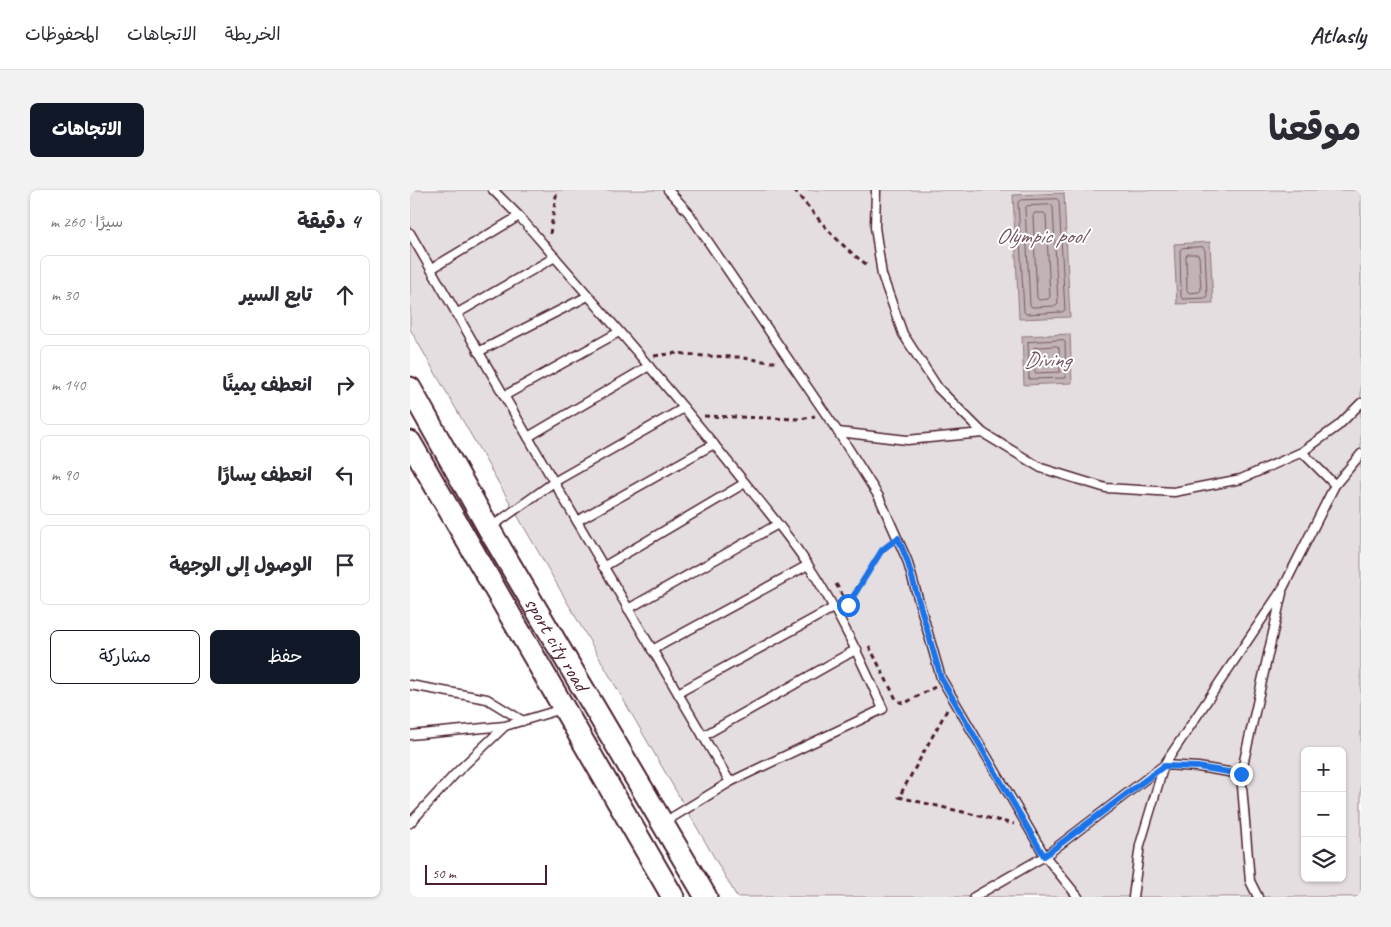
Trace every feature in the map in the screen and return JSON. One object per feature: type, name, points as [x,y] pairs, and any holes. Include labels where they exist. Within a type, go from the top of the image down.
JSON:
[{"type":"main road","name":"sport city road","points":[[410,388],[489,528],[706,897]]},
{"type":"main road","name":"sport city road","points":[[410,442],[673,897]]},
{"type":"lane","points":[[493,190],[519,216],[684,408],[778,524],[808,566],[857,649],[883,709],[730,782],[663,823]]},
{"type":"lane","points":[[668,190],[688,212],[880,497],[907,560],[941,678],[1044,856],[1078,897]]},
{"type":"lane","points":[[876,190],[875,227],[882,274],[903,334],[938,388],[983,433],[1041,468],[1106,488],[1174,492],[1240,479],[1302,452],[1338,426],[1361,403]]},
{"type":"lane","points":[[431,269],[519,216]]},
{"type":"lane","points":[[410,233],[576,521],[730,782]]},
{"type":"lane","points":[[456,314],[555,258]]},
{"type":"lane","points":[[478,352],[588,296]]},
{"type":"lane","points":[[504,396],[619,332]]},
{"type":"lane","points":[[528,437],[648,366]]},
{"type":"lane","points":[[489,528],[554,482],[684,408]]},
{"type":"lane","points":[[838,432],[907,440],[983,433]]},
{"type":"lane","points":[[576,521],[714,444]]},
{"type":"lane","points":[[1302,452],[1335,485]]},
{"type":"lane","points":[[1133,897],[1140,845],[1164,766],[1284,588],[1335,485],[1361,454]]},
{"type":"lane","points":[[604,567],[745,483]]},
{"type":"lane","points":[[628,609],[778,524]]},
{"type":"lane","points":[[652,650],[808,566]]},
{"type":"lane","points":[[1258,897],[1250,881],[1241,774],[1284,588]]},
{"type":"lane","points":[[678,693],[833,608]]},
{"type":"lane","points":[[703,736],[857,649]]},
{"type":"lane","points":[[410,685],[487,699],[523,721]]},
{"type":"lane","points":[[410,734],[505,726],[564,709]]},
{"type":"lane","points":[[410,823],[505,726]]},
{"type":"lane","points":[[974,897],[1044,856],[1164,766],[1198,767],[1241,774]]},
{"type":"path","points":[[550,234],[557,190]]},
{"type":"path","points":[[794,190],[834,238],[857,258],[882,274]]},
{"type":"path","points":[[653,356],[677,353],[696,356],[738,357],[768,362],[779,362],[788,358]]},
{"type":"path","points":[[704,416],[801,418],[812,417],[824,412]]},
{"type":"path","points":[[848,605],[882,550],[898,538]]},
{"type":"path","points":[[953,698],[900,797],[1027,827]]},
{"type":"shaded area","points":[[410,190],[1361,190],[1361,897],[737,897],[410,329]]},
{"type":"water","name":"Olympic pool","points":[[1064,193],[1070,317],[1019,319],[1013,195]]},
{"type":"water","points":[[1210,242],[1213,303],[1177,304],[1174,244]]},
{"type":"water","name":"Diving","points":[[1070,334],[1072,383],[1024,385],[1022,336]]},
{"type":"route","points":[[848,605],[876,558],[882,550],[898,538],[907,560],[941,678],[1044,856],[1164,766],[1198,767],[1241,774]]}]
